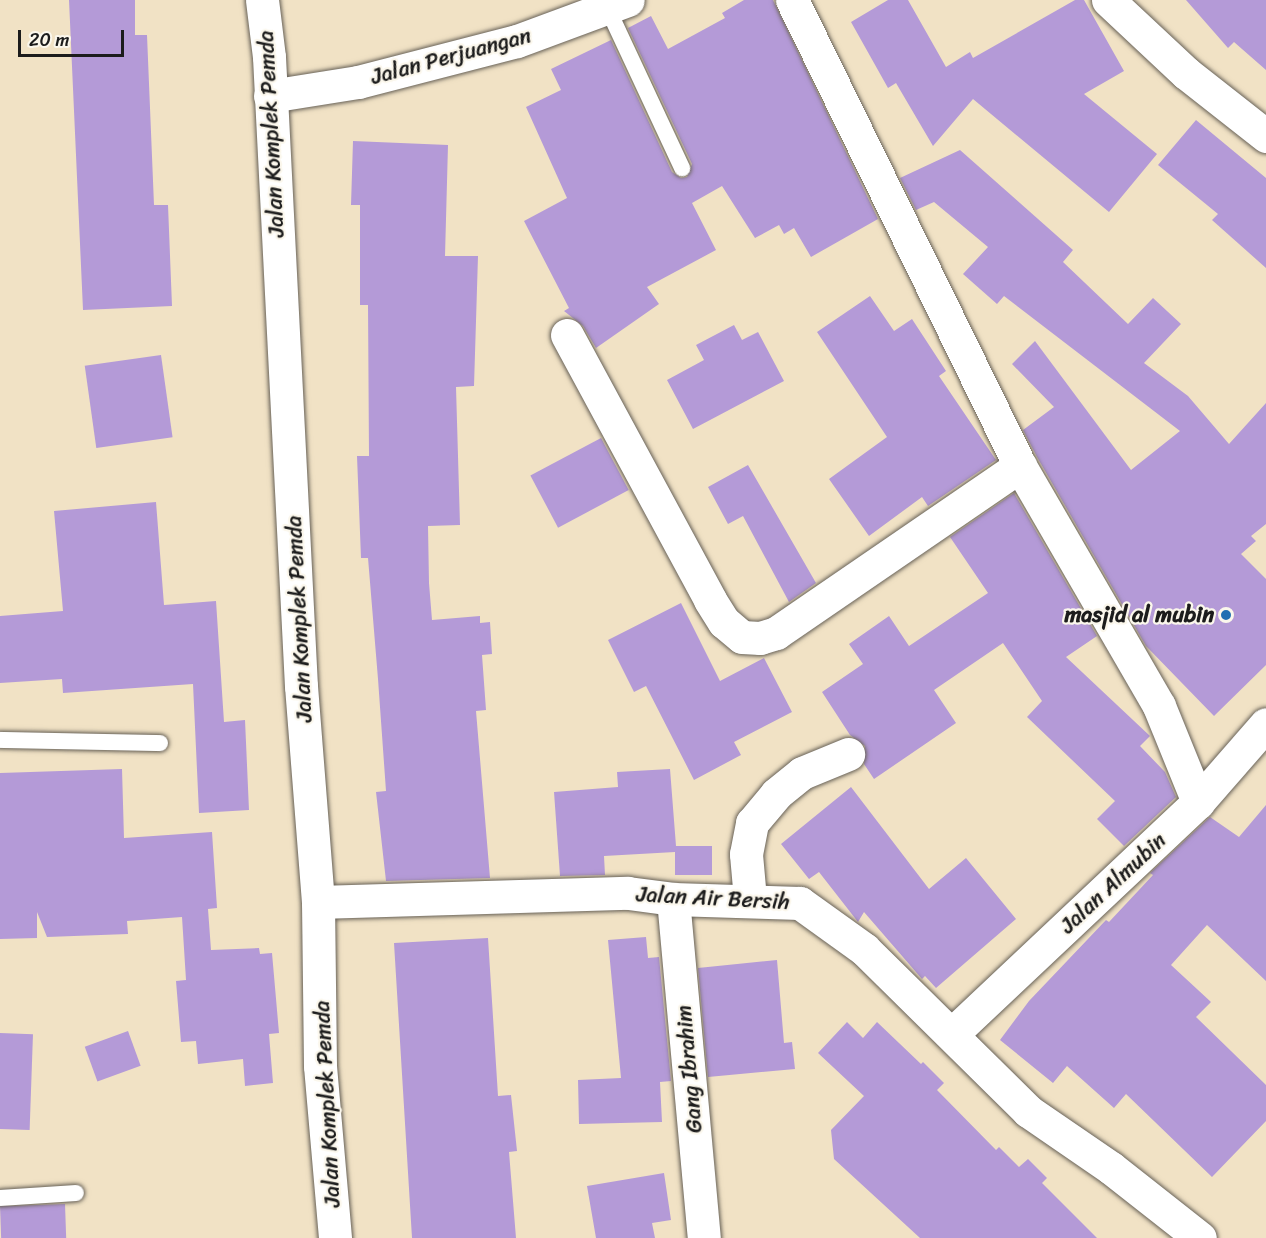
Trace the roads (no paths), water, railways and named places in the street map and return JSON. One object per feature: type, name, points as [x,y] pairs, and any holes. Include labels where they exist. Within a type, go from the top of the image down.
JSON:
[{"type":"street","name":"Jalan Komplek Pemda","points":[[262,0],[270,96],[301,686],[318,902],[320,1066],[334,1238]]},
{"type":"street","points":[[792,0],[1020,466],[1159,706],[1198,802]]},
{"type":"street","points":[[1108,0],[1186,74],[1266,136]]},
{"type":"street","name":"Jalan Perjuangan","points":[[270,96],[358,82],[517,41],[618,3]]},
{"type":"street","points":[[567,335],[710,600],[724,622],[742,637],[760,639],[776,633],[1020,466]]},
{"type":"street","name":"Jalan Almubin","points":[[952,1034],[1198,802],[1266,724]]},
{"type":"street","points":[[750,898],[746,854],[753,823],[776,794],[802,773],[848,754]]},
{"type":"street","name":"Jalan Air Bersih","points":[[318,902],[628,893],[673,899],[750,898],[800,903],[864,949],[1029,1111],[1111,1168],[1200,1238]]},
{"type":"street","name":"Gang Ibrahim","points":[[673,899],[704,1238]]},
{"type":"lane","points":[[618,3],[682,168]]},
{"type":"lane","points":[[0,740],[160,743]]},
{"type":"lane","points":[[0,1198],[76,1194]]},
{"type":"place","name":"masjid al mubin","points":[[1226,615]]}]
